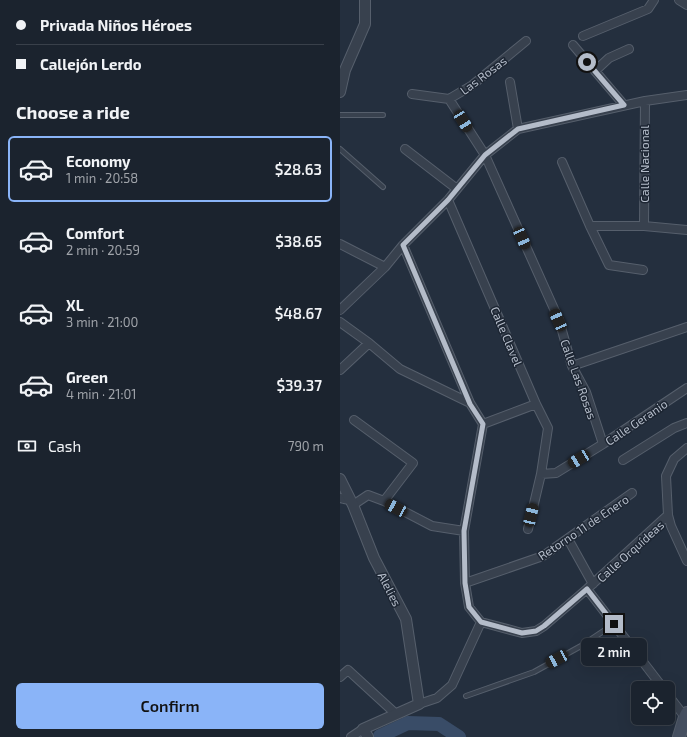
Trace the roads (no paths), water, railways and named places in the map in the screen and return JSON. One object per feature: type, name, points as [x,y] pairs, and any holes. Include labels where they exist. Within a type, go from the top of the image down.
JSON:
[{"type":"main road","points":[[680,737],[686,715]]},
{"type":"street","points":[[340,92],[342,69],[365,24],[365,0]]},
{"type":"street","points":[[583,36],[648,9],[654,0]]},
{"type":"street","points":[[679,0],[687,5]]},
{"type":"street","name":"Las Rosas","points":[[412,94],[449,99],[472,86],[526,40]]},
{"type":"street","points":[[573,45],[624,105]]},
{"type":"street","points":[[595,71],[609,58],[629,49]]},
{"type":"street","points":[[510,82],[518,129]]},
{"type":"street","points":[[340,310],[385,267],[403,245],[448,200],[485,155],[518,129],[624,105],[687,96]]},
{"type":"street","name":"Calle Las Rosas","points":[[449,99],[485,155],[558,320],[572,366],[586,392],[603,444]]},
{"type":"street","name":"Calle Nacional","points":[[644,226],[645,101]]},
{"type":"street","points":[[406,149],[457,189]]},
{"type":"street","points":[[562,162],[609,266],[643,270]]},
{"type":"street","name":"Calle Clavel","points":[[448,200],[536,404],[548,428],[541,474],[528,529]]},
{"type":"street","points":[[590,226],[644,226],[687,230]]},
{"type":"street","points":[[340,244],[385,267]]},
{"type":"street","points":[[351,737],[366,733],[396,714],[418,704],[437,698],[452,685],[481,622],[469,607],[465,583],[464,531],[483,424],[470,404],[403,245]]},
{"type":"street","points":[[340,324],[368,343],[400,369],[470,404]]},
{"type":"street","points":[[572,366],[687,327]]},
{"type":"street","points":[[340,370],[368,343]]},
{"type":"street","name":"Calle Geranio","points":[[541,474],[556,473],[603,444],[687,388]]},
{"type":"street","points":[[483,424],[536,404]]},
{"type":"street","points":[[354,420],[414,463],[384,501]]},
{"type":"street","points":[[623,460],[674,428],[687,423]]},
{"type":"street","points":[[687,448],[674,459],[666,476],[668,515],[687,561]]},
{"type":"street","name":"Alelies","points":[[340,479],[348,501],[374,558],[406,619],[418,704]]},
{"type":"street","name":"Retorno 11 de Enero","points":[[465,583],[542,556],[632,493]]},
{"type":"street","points":[[348,501],[368,496],[384,501],[432,526],[464,531]]},
{"type":"street","name":"Calle Orquídeas","points":[[481,622],[522,633],[536,631],[590,587],[668,515]]},
{"type":"street","points":[[568,539],[590,587],[614,624],[657,681]]},
{"type":"street","points":[[340,677],[348,670],[396,714]]},
{"type":"street","points":[[675,703],[686,715]]},
{"type":"lane","points":[[340,115],[383,115]]},
{"type":"lane","points":[[340,149],[383,187]]},
{"type":"lane","points":[[466,696],[534,672],[581,646],[614,624]]},
{"type":"waterway","points":[[380,736],[408,723],[439,724],[459,737]]}]
